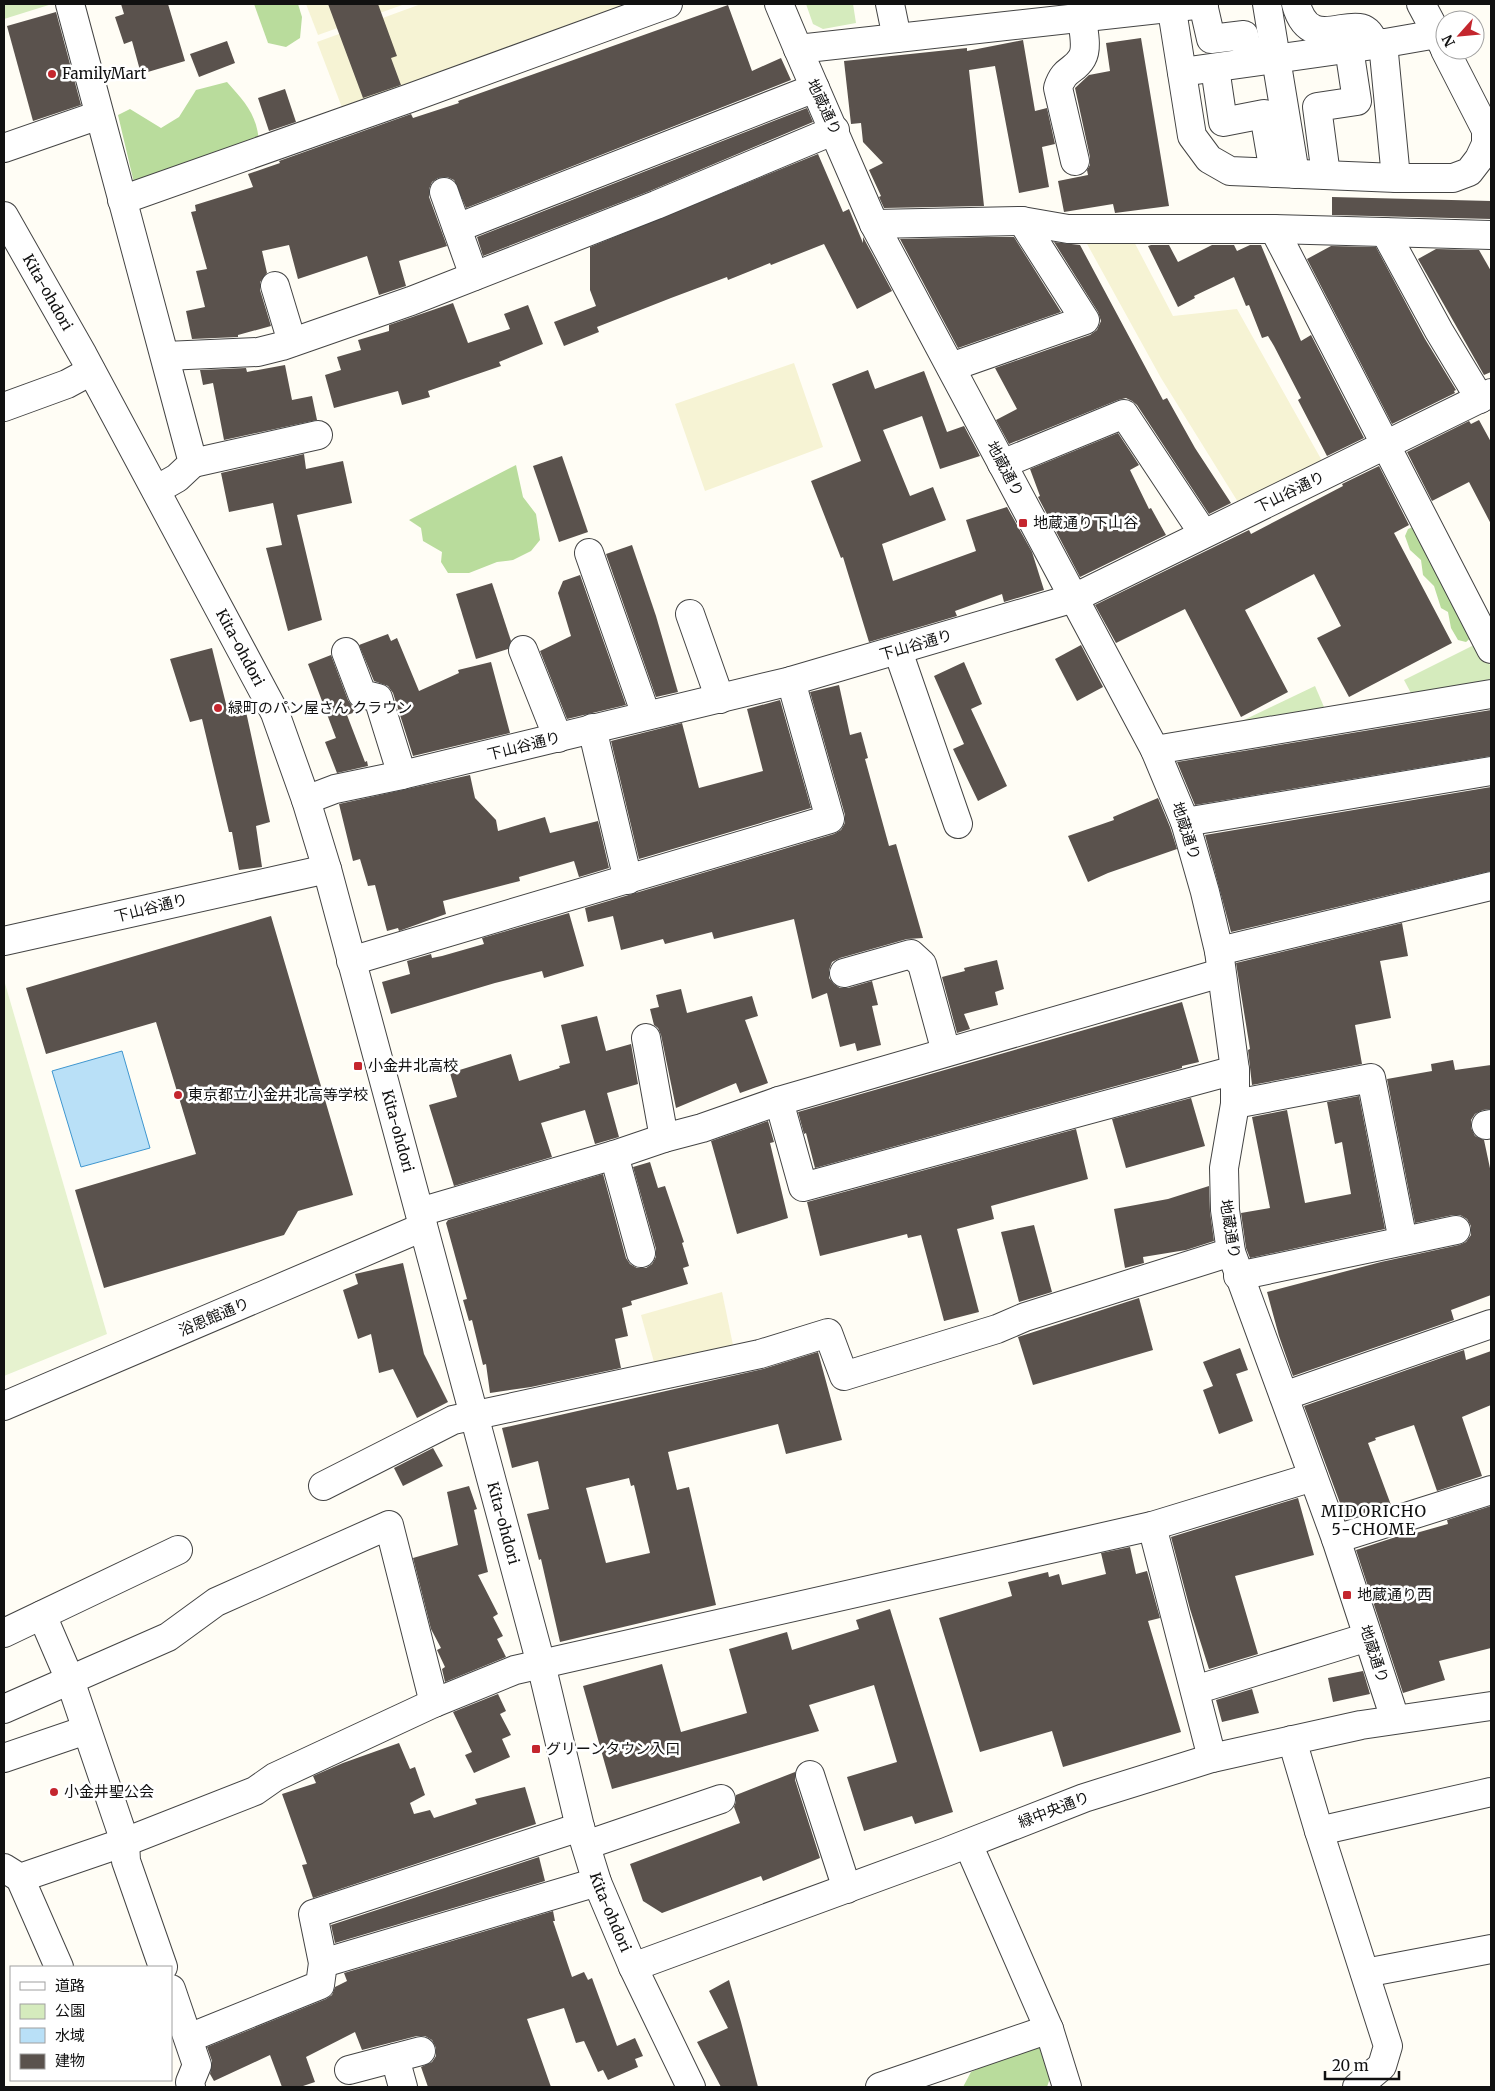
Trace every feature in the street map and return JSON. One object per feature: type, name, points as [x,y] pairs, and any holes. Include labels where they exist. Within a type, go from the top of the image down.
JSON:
[{"type":"street","points":[[70,4],[165,356],[192,464]]},
{"type":"street","points":[[122,200],[668,4]]},
{"type":"street","name":"地蔵通り","points":[[779,4],[874,224],[1155,750],[1185,822],[1205,892],[1220,962],[1235,1070],[1234,1104],[1224,1177],[1225,1210],[1235,1264],[1336,1539],[1395,1719]]},
{"type":"street","points":[[890,4],[897,38]]},
{"type":"street","points":[[798,49],[897,38],[1069,14],[1203,4],[1211,40],[1244,35],[1250,62]]},
{"type":"street","points":[[1267,4],[1277,59],[1284,174]]},
{"type":"street","points":[[1296,4],[1299,15],[1304,19],[1315,22],[1325,19],[1343,6],[1356,4],[1365,11],[1371,20],[1369,45],[1357,101],[1317,106],[1326,175]]},
{"type":"street","points":[[1421,4],[1435,31]]},
{"type":"street","points":[[1171,6],[1192,136],[1209,159],[1230,172],[1396,178],[1454,178],[1469,172],[1486,144],[1486,130],[1450,60]]},
{"type":"street","points":[[1069,14],[1085,50],[1083,57],[1065,72],[1058,88],[1075,162]]},
{"type":"street","points":[[1182,72],[1369,45],[1435,44]]},
{"type":"street","points":[[1369,45],[1396,178]]},
{"type":"street","points":[[1215,68],[1223,122],[1264,114],[1284,174]]},
{"type":"street","points":[[458,228],[815,88]]},
{"type":"street","points":[[4,148],[99,115]]},
{"type":"street","points":[[165,356],[258,352],[292,342],[411,301],[692,190],[835,130]]},
{"type":"street","points":[[444,192],[474,276]]},
{"type":"street","name":"Kita-ohdori","points":[[4,216],[87,363],[275,713],[306,800],[327,870],[541,1664],[583,1836],[597,1882],[632,1967],[691,2087]]},
{"type":"street","points":[[951,367],[1085,320],[1022,221]]},
{"type":"street","points":[[874,224],[1022,221],[1068,229],[1274,229],[1491,235]]},
{"type":"street","points":[[1274,229],[1491,649]]},
{"type":"street","points":[[1385,232],[1439,331],[1486,396]]},
{"type":"street","points":[[275,286],[292,342]]},
{"type":"street","points":[[4,389],[56,370],[87,363]]},
{"type":"street","points":[[4,407],[67,384],[87,363]]},
{"type":"street","name":"下山谷通り","points":[[306,800],[335,789],[402,776],[592,728],[791,681],[1074,598],[1203,533],[1486,396]]},
{"type":"street","points":[[1002,464],[1124,414],[1203,533]]},
{"type":"street","points":[[156,490],[177,478],[192,464],[318,436]]},
{"type":"street","points":[[589,553],[646,715]]},
{"type":"street","points":[[690,614],[720,699]]},
{"type":"street","points":[[522,650],[558,738]]},
{"type":"street","points":[[898,651],[958,824]]},
{"type":"street","points":[[346,652],[362,694],[378,698],[402,776]]},
{"type":"street","points":[[351,961],[830,819],[791,681]]},
{"type":"street","points":[[1155,750],[1491,694]]},
{"type":"street","points":[[592,728],[628,880]]},
{"type":"street","points":[[1185,822],[1491,771]]},
{"type":"street","name":"下山谷通り","points":[[4,940],[327,870]]},
{"type":"street","name":"浴恩館通り","points":[[4,1406],[422,1220],[664,1138],[702,1128],[779,1101],[946,1052],[1220,962],[1491,886]]},
{"type":"street","points":[[844,973],[911,954],[922,964],[946,1052]]},
{"type":"street","points":[[646,1038],[664,1138]]},
{"type":"street","points":[[779,1101],[803,1187],[1235,1070]]},
{"type":"street","points":[[1234,1104],[1371,1078],[1402,1241]]},
{"type":"street","points":[[614,1155],[641,1253]]},
{"type":"street","points":[[322,1486],[453,1420],[760,1354],[828,1333],[844,1376],[997,1329],[1025,1317],[1235,1264],[1402,1241],[1456,1230]]},
{"type":"street","points":[[1284,1396],[1491,1324]]},
{"type":"street","points":[[58,1966],[12,1873],[125,1842],[255,1791],[275,1777],[434,1703],[515,1670],[1152,1526],[1313,1477]]},
{"type":"street","points":[[1336,1539],[1491,1490]]},
{"type":"street","points":[[4,1709],[168,1637],[216,1602],[389,1525],[434,1703]]},
{"type":"street","points":[[1152,1526],[1212,1758]]},
{"type":"street","points":[[4,1633],[178,1550]]},
{"type":"street","points":[[42,1615],[70,1680],[125,1842],[126,1860],[164,1966]]},
{"type":"street","points":[[1195,1690],[1368,1637]]},
{"type":"street","name":"緑中央通り","points":[[632,1967],[848,1889],[1084,1798],[1212,1758],[1395,1719],[1491,1706]]},
{"type":"street","points":[[4,1758],[86,1730]]},
{"type":"street","points":[[1292,1740],[1388,2046],[1382,2066],[1357,2087]]},
{"type":"street","points":[[810,1775],[848,1889]]},
{"type":"street","points":[[1319,1831],[1491,1792]]},
{"type":"street","points":[[189,2038],[320,1985],[323,1963],[313,1914],[583,1836],[721,1799]]},
{"type":"street","points":[[968,1844],[1049,2029],[1067,2087]]},
{"type":"street","points":[[323,1963],[597,1882]]},
{"type":"street","points":[[1365,1973],[1491,1949]]},
{"type":"street","points":[[172,1992],[197,2065],[185,2086]]},
{"type":"street","points":[[880,2087],[1049,2029]]},
{"type":"street","points":[[349,2070],[422,2051]]},
{"type":"street","points":[[395,2058],[404,2087]]},
{"type":"shaded area","points":[[306,4],[405,4],[318,35]]},
{"type":"shaded area","points":[[421,4],[654,4],[346,118],[317,42]]},
{"type":"shaded area","points":[[1081,233],[1130,234],[1173,316],[1237,309],[1330,475],[1246,515],[1161,378]]},
{"type":"shaded area","points":[[794,363],[823,447],[705,491],[675,404]]},
{"type":"shaded area","points":[[722,1292],[734,1350],[657,1373],[641,1315]]},
{"type":"green space","points":[[4,4],[52,4],[4,19]]},
{"type":"green space","points":[[254,4],[298,4],[302,17],[300,38],[286,47],[268,43]]},
{"type":"green space","points":[[806,4],[853,4],[856,23],[823,29],[813,24]]},
{"type":"green space","points":[[227,82],[245,103],[253,117],[259,144],[134,183],[118,115],[130,109],[161,128],[179,117],[196,90]]},
{"type":"green space","points":[[516,465],[523,497],[536,514],[540,540],[531,551],[513,560],[497,562],[469,573],[448,573],[441,562],[442,552],[423,541],[421,528],[409,520]]},
{"type":"green space","points":[[1415,526],[1473,636],[1466,642],[1458,640],[1451,628],[1448,612],[1441,608],[1434,586],[1423,575],[1421,560],[1410,550],[1405,536],[1408,529]]},
{"type":"green space","points":[[1478,643],[1491,667],[1491,679],[1412,695],[1404,680]]},
{"type":"green space","points":[[1315,686],[1324,707],[1246,725],[1244,720]]},
{"type":"green space","points":[[4,980],[107,1334],[4,1376]]},
{"type":"green space","points":[[1034,2041],[1048,2050],[1053,2069],[1047,2087],[963,2087],[971,2072],[982,2067],[987,2058]]},
{"type":"water","points":[[122,1051],[150,1148],[81,1167],[52,1071]]},
{"type":"building","points":[[121,4],[168,4],[185,61],[141,74],[132,41],[124,44],[115,17],[124,14]]},
{"type":"building","points":[[328,4],[378,4],[397,56],[391,58],[401,85],[363,98]]},
{"type":"building","points":[[728,5],[752,71],[781,58],[791,80],[466,208],[454,180],[447,177],[438,178],[432,182],[429,189],[429,197],[447,246],[399,261],[406,286],[379,295],[367,256],[298,279],[289,245],[262,251],[267,273],[260,282],[260,290],[271,326],[238,335],[238,337],[192,339],[186,311],[205,307],[196,271],[207,269],[191,212],[196,211],[195,205],[253,187],[248,174],[280,163],[279,161],[411,114],[413,118],[459,103],[458,101]]},
{"type":"building","points":[[56,12],[81,105],[33,121],[7,26]]},
{"type":"building","points":[[1141,38],[1169,206],[1115,213],[1113,204],[1064,212],[1058,181],[1088,175],[1087,170],[1090,165],[1090,157],[1075,88],[1089,75],[1110,71],[1106,43]]},
{"type":"building","points":[[1023,40],[1035,111],[1047,108],[1055,144],[1042,147],[1049,187],[1019,193],[995,66],[969,70],[984,206],[884,208],[879,197],[881,196],[869,170],[883,163],[863,142],[861,123],[851,124],[844,61],[967,48],[967,51]]},
{"type":"building","points":[[227,41],[235,63],[199,77],[190,54]]},
{"type":"building","points":[[285,89],[296,122],[269,131],[258,98]]},
{"type":"building","points":[[807,108],[813,122],[650,191],[483,256],[477,237]]},
{"type":"building","points":[[818,154],[843,212],[849,209],[863,243],[863,237],[892,291],[857,309],[824,244],[728,280],[727,277],[597,327],[599,332],[564,346],[554,322],[596,306],[590,290],[590,247]]},
{"type":"building","points":[[1332,197],[1491,201],[1491,219],[1332,215]]},
{"type":"building","points":[[1014,237],[1061,312],[958,348],[900,239]]},
{"type":"building","points":[[1054,242],[1080,245],[1163,400],[1167,398],[1195,448],[1231,503],[1209,514],[1137,405],[1126,398],[1009,444],[996,420],[1017,409],[995,368],[1090,335],[1097,330],[1101,321],[1098,312]]},
{"type":"building","points":[[1169,245],[1178,262],[1212,245],[1234,245],[1237,251],[1250,245],[1261,245],[1301,341],[1311,335],[1364,438],[1327,456],[1298,400],[1301,398],[1274,346],[1268,336],[1262,338],[1249,305],[1246,306],[1234,277],[1194,296],[1195,298],[1178,307],[1148,246]]},
{"type":"building","points":[[1331,246],[1376,247],[1425,339],[1456,390],[1454,391],[1455,393],[1392,424],[1307,259]]},
{"type":"building","points":[[1436,249],[1479,250],[1491,271],[1491,372],[1484,375],[1418,259]]},
{"type":"building","points":[[453,303],[468,343],[510,329],[504,314],[528,305],[543,344],[499,362],[501,366],[428,391],[430,397],[402,405],[398,391],[334,408],[325,375],[341,370],[337,357],[361,350],[358,340],[389,331],[389,325]]},
{"type":"building","points":[[285,365],[292,400],[312,396],[317,420],[224,440],[213,383],[203,385],[200,370],[246,368],[247,372]]},
{"type":"building","points":[[868,370],[875,389],[924,371],[947,432],[964,426],[980,456],[940,469],[922,416],[883,430],[910,496],[933,487],[946,520],[882,544],[893,581],[976,551],[966,520],[1007,507],[1032,552],[1044,590],[1004,602],[1002,594],[955,611],[957,616],[869,642],[843,557],[841,558],[811,481],[861,461],[832,384]]},
{"type":"building","points":[[1479,420],[1491,442],[1491,524],[1469,482],[1432,501],[1407,452],[1469,421],[1471,424]]},
{"type":"building","points":[[1118,433],[1139,465],[1130,470],[1149,509],[1151,508],[1166,535],[1080,577],[1038,497],[1040,496],[1030,469]]},
{"type":"building","points":[[304,454],[306,469],[343,461],[352,503],[297,515],[322,620],[288,631],[266,548],[282,545],[273,503],[229,512],[221,473]]},
{"type":"building","points":[[562,456],[588,532],[559,542],[533,466]]},
{"type":"building","points":[[1379,466],[1409,525],[1394,533],[1452,643],[1349,697],[1317,638],[1341,626],[1314,574],[1245,610],[1288,692],[1241,717],[1185,609],[1116,643],[1095,605],[1249,530],[1251,534]]},
{"type":"building","points":[[632,545],[656,616],[678,692],[656,697],[606,554]]},
{"type":"building","points":[[580,575],[626,705],[567,719],[540,651],[571,636],[558,593],[563,581]]},
{"type":"building","points":[[492,583],[511,641],[508,649],[476,659],[456,594]]},
{"type":"building","points":[[388,634],[391,641],[397,638],[419,691],[459,673],[458,670],[491,662],[510,733],[413,756],[393,693],[388,686],[374,681],[359,645]]},
{"type":"building","points":[[1081,645],[1103,687],[1077,701],[1055,659]]},
{"type":"building","points":[[212,648],[228,712],[245,707],[270,822],[256,826],[262,867],[239,870],[232,832],[229,832],[202,719],[190,722],[170,659]]},
{"type":"building","points":[[331,655],[348,700],[352,706],[361,710],[347,715],[368,766],[337,773],[325,742],[336,738],[308,664]]},
{"type":"building","points":[[964,662],[982,704],[971,709],[1007,786],[978,801],[953,749],[964,744],[934,676]]},
{"type":"building","points":[[839,685],[850,735],[861,732],[868,758],[865,759],[889,846],[896,844],[923,938],[907,939],[832,962],[829,978],[840,988],[848,988],[872,981],[878,1005],[872,1006],[881,1045],[857,1051],[855,1043],[840,1047],[827,993],[812,999],[794,919],[714,939],[712,932],[665,944],[663,939],[621,950],[613,916],[588,922],[585,908],[834,834],[841,830],[845,823],[845,815],[810,692]]},
{"type":"building","points":[[780,700],[811,808],[639,859],[611,741],[682,723],[699,788],[763,771],[747,709]]},
{"type":"building","points":[[1491,710],[1491,756],[1195,805],[1177,762]]},
{"type":"building","points":[[470,775],[475,798],[496,820],[498,831],[545,817],[550,833],[598,821],[609,868],[579,877],[574,861],[519,877],[520,881],[443,901],[446,914],[399,931],[398,928],[387,931],[375,885],[368,886],[360,859],[353,861],[339,804]]},
{"type":"building","points":[[1491,787],[1491,871],[1231,932],[1205,835]]},
{"type":"building","points":[[1158,798],[1177,849],[1088,882],[1068,836],[1114,820],[1113,817]]},
{"type":"building","points":[[569,913],[584,966],[544,978],[542,971],[391,1014],[382,982],[410,974],[407,961],[431,954],[432,958],[442,956],[484,944],[482,938]]},
{"type":"building","points":[[271,916],[353,1195],[298,1211],[284,1235],[104,1288],[75,1190],[196,1154],[156,1022],[46,1054],[26,988]]},
{"type":"building","points":[[1402,923],[1408,956],[1380,961],[1391,1018],[1355,1025],[1362,1064],[1252,1085],[1248,1050],[1250,1049],[1236,963]]},
{"type":"building","points":[[997,960],[1004,989],[995,992],[998,1005],[964,1014],[970,1029],[957,1033],[942,977],[965,971],[964,968]]},
{"type":"building","points":[[681,989],[687,1013],[752,996],[758,1016],[745,1020],[768,1083],[740,1093],[736,1083],[676,1108],[661,1035],[658,1028],[654,1025],[650,1009],[659,1007],[656,995]]},
{"type":"building","points":[[1182,1002],[1199,1062],[815,1168],[806,1133],[804,1134],[798,1112]]},
{"type":"building","points":[[597,1016],[606,1051],[631,1044],[638,1084],[607,1093],[619,1137],[595,1144],[585,1110],[541,1123],[552,1157],[454,1186],[429,1105],[457,1097],[450,1073],[511,1054],[519,1081],[560,1068],[559,1066],[570,1063],[561,1025]]},
{"type":"building","points":[[1453,1060],[1455,1070],[1491,1065],[1491,1109],[1475,1114],[1471,1120],[1471,1128],[1475,1136],[1484,1140],[1491,1173],[1491,1295],[1451,1310],[1454,1320],[1293,1376],[1279,1336],[1267,1292],[1381,1262],[1459,1245],[1466,1242],[1471,1235],[1471,1226],[1467,1219],[1460,1215],[1415,1223],[1387,1079],[1432,1071],[1431,1064]]},
{"type":"building","points":[[1359,1096],[1385,1229],[1250,1258],[1246,1248],[1241,1213],[1270,1208],[1252,1117],[1287,1110],[1305,1203],[1351,1194],[1342,1142],[1335,1144],[1327,1102]]},
{"type":"building","points":[[1191,1098],[1205,1146],[1126,1168],[1112,1119]]},
{"type":"building","points":[[768,1121],[774,1142],[770,1143],[788,1218],[737,1234],[711,1141]]},
{"type":"building","points":[[1076,1129],[1088,1179],[991,1206],[994,1219],[957,1229],[979,1312],[944,1321],[921,1235],[908,1238],[907,1234],[820,1256],[807,1202]]},
{"type":"building","points":[[650,1162],[658,1188],[665,1186],[684,1242],[682,1243],[689,1266],[683,1268],[688,1284],[631,1301],[632,1305],[622,1308],[628,1336],[615,1339],[621,1368],[531,1387],[490,1393],[486,1364],[483,1365],[472,1320],[469,1321],[463,1300],[467,1299],[446,1223],[448,1220],[603,1174],[626,1258],[630,1264],[637,1268],[646,1268],[652,1264],[656,1257],[656,1249],[633,1167]]},
{"type":"building","points":[[1209,1186],[1214,1241],[1186,1250],[1143,1257],[1144,1263],[1125,1268],[1114,1209],[1168,1199]]},
{"type":"building","points":[[1034,1225],[1052,1292],[1019,1302],[1001,1232]]},
{"type":"building","points":[[403,1263],[424,1354],[448,1402],[417,1418],[393,1369],[379,1373],[371,1334],[358,1339],[343,1290],[358,1284],[355,1274]]},
{"type":"building","points":[[1139,1298],[1153,1350],[1033,1385],[1018,1337]]},
{"type":"building","points":[[1240,1348],[1248,1370],[1236,1374],[1253,1421],[1219,1434],[1203,1390],[1213,1386],[1203,1362]]},
{"type":"building","points":[[1464,1350],[1466,1360],[1491,1351],[1491,1405],[1462,1417],[1482,1476],[1437,1491],[1414,1425],[1375,1438],[1376,1440],[1368,1443],[1391,1505],[1346,1519],[1304,1406]]},
{"type":"building","points":[[818,1352],[842,1440],[786,1454],[778,1424],[668,1452],[677,1490],[689,1487],[716,1605],[560,1642],[541,1559],[539,1560],[527,1514],[549,1509],[538,1461],[512,1468],[502,1428],[763,1369]],"holes":[[[629,1478],[631,1486],[634,1485],[650,1553],[606,1563],[586,1488]]]},
{"type":"building","points":[[433,1448],[443,1466],[403,1486],[394,1468]]},
{"type":"building","points":[[469,1486],[477,1509],[474,1510],[488,1572],[478,1575],[498,1614],[493,1617],[503,1636],[497,1639],[506,1657],[445,1682],[442,1669],[445,1667],[437,1650],[441,1648],[431,1629],[413,1558],[458,1545],[447,1492]]},
{"type":"building","points":[[1298,1498],[1314,1555],[1235,1576],[1258,1654],[1209,1669],[1190,1609],[1171,1537]]},
{"type":"building","points":[[1491,1506],[1491,1648],[1439,1661],[1445,1680],[1403,1693],[1356,1550],[1402,1535],[1402,1537],[1448,1524],[1447,1520]]},
{"type":"building","points":[[1130,1547],[1136,1574],[1147,1571],[1160,1618],[1148,1621],[1181,1732],[1063,1767],[1052,1731],[980,1752],[939,1618],[1012,1596],[1008,1582],[1048,1572],[1049,1577],[1059,1574],[1062,1585],[1106,1574],[1101,1553]]},
{"type":"building","points":[[890,1609],[953,1812],[915,1824],[912,1816],[864,1831],[847,1777],[897,1762],[874,1685],[809,1705],[819,1731],[612,1789],[583,1686],[662,1664],[681,1732],[747,1713],[729,1649],[787,1632],[792,1650],[859,1629],[856,1620]]},
{"type":"building","points":[[1363,1671],[1370,1694],[1333,1702],[1328,1678]]},
{"type":"building","points":[[1252,1689],[1259,1713],[1222,1722],[1216,1700]]},
{"type":"building","points":[[498,1694],[506,1711],[500,1714],[511,1735],[502,1739],[510,1757],[474,1773],[465,1755],[472,1752],[453,1712]]},
{"type":"building","points":[[399,1743],[410,1769],[415,1767],[425,1795],[410,1803],[414,1814],[430,1810],[434,1818],[477,1804],[475,1799],[525,1787],[536,1824],[313,1898],[302,1865],[307,1864],[282,1794],[316,1783],[313,1776]]},
{"type":"building","points":[[795,1772],[795,1780],[820,1858],[763,1881],[761,1876],[662,1913],[643,1901],[630,1864],[740,1823],[734,1807],[736,1795]]},
{"type":"building","points":[[539,1857],[545,1881],[335,1943],[331,1925]]},
{"type":"building","points":[[553,1911],[555,1921],[553,1921],[572,1977],[584,1972],[588,1980],[592,1978],[617,2046],[635,2038],[643,2056],[635,2059],[638,2067],[608,2080],[603,2070],[598,2072],[584,2041],[576,2043],[564,2008],[527,2019],[551,2087],[428,2087],[421,2067],[432,2062],[436,2056],[436,2048],[432,2040],[425,2036],[417,2036],[362,2050],[355,2032],[306,2057],[315,2082],[300,2087],[282,2087],[270,2055],[214,2081],[210,2074],[212,2061],[207,2047],[326,1999],[332,1995],[335,1987],[347,1981],[344,1973]]},
{"type":"building","points":[[729,1980],[758,2087],[721,2087],[697,2042],[728,2028],[709,1991]]},
{"type":"place","name":"FamilyMart","points":[[52,74]]},
{"type":"place","name":"地蔵通り下山谷","points":[[1023,523]]},
{"type":"place","name":"緑町のパン屋さん クラウン","points":[[218,708]]},
{"type":"place","name":"小金井北高校","points":[[358,1066]]},
{"type":"place","name":"東京都立小金井北高等学校","points":[[178,1095]]},
{"type":"place","name":"地蔵通り西","points":[[1347,1595]]},
{"type":"place","name":"グリーンタウン入口","points":[[536,1749]]},
{"type":"place","name":"小金井聖公会","points":[[54,1792]]},
{"type":"district","name":"MIDORICHO 5-CHOME","points":[[1374,1520]]}]
